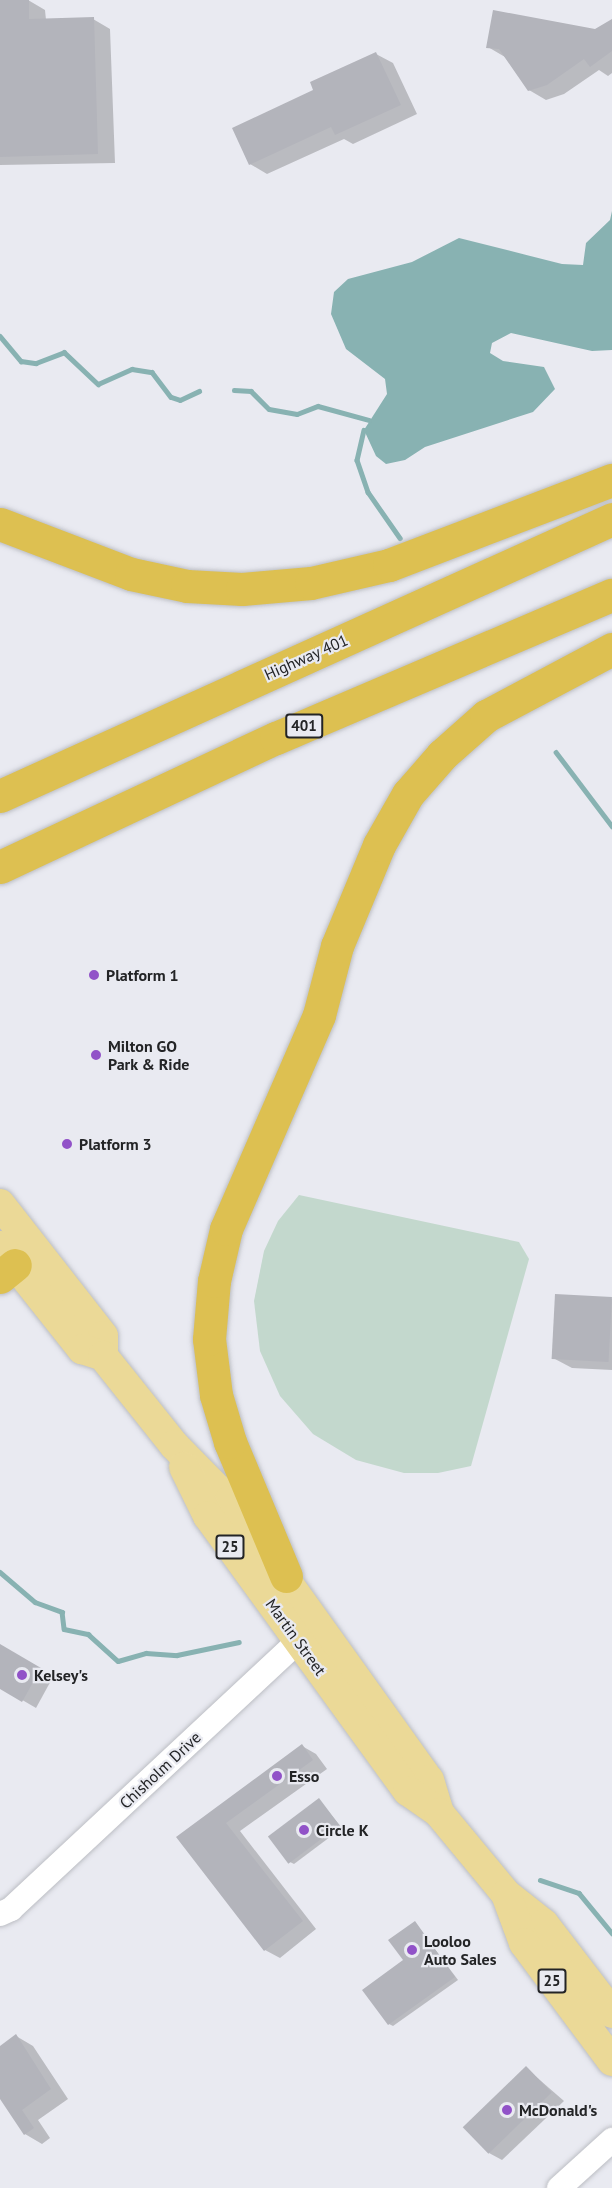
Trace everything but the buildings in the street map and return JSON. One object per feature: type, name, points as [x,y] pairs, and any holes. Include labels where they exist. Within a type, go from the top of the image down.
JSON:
[{"type":"highway","points":[[0,524],[131,574],[187,586],[242,589],[311,583],[389,565],[612,480]]},
{"type":"highway","name":"Highway 401","points":[[0,796],[612,519]]},
{"type":"highway","name":"401","points":[[0,867],[276,738],[612,595]]},
{"type":"highway","points":[[286,1576],[230,1442],[216,1395],[209,1340],[214,1281],[226,1229],[319,1016],[338,946],[379,845],[408,794],[442,755],[486,716],[612,649]]},
{"type":"main road","name":"Martin Street","points":[[0,1204],[103,1336],[103,1356]]},
{"type":"main road","name":"Martin Street","points":[[5,1263],[82,1348],[103,1356],[174,1445],[229,1501],[286,1576],[308,1632]]},
{"type":"main road","name":"Martin Street","points":[[174,1445],[208,1516],[308,1632],[429,1780],[439,1813],[506,1894],[544,1924],[612,2013]]},
{"type":"main road","name":"Martin Street","points":[[506,1894],[524,1943],[612,2061]]},
{"type":"street","name":"Chisholm Drive","points":[[0,1914],[19,1901],[308,1632]]},
{"type":"street","points":[[559,2188],[612,2140]]},
{"type":"shaded area","points":[[612,211],[612,350],[592,351],[511,333],[492,343],[490,353],[503,361],[544,367],[555,389],[533,412],[425,447],[405,460],[386,464],[376,456],[364,430],[387,394],[385,379],[346,349],[331,314],[334,292],[348,279],[412,262],[459,238],[562,264],[583,265],[586,243],[610,220]]},
{"type":"shaded area","points":[[299,1195],[519,1242],[529,1259],[471,1466],[438,1473],[404,1473],[356,1460],[313,1434],[280,1396],[260,1351],[254,1301],[264,1251],[278,1221]]},
{"type":"waterway","points":[[0,336],[21,361],[36,363],[64,352],[98,384],[132,369],[152,372],[171,397],[180,400],[199,391]]},
{"type":"waterway","points":[[234,390],[251,391],[269,409],[297,414],[318,406],[369,420]]},
{"type":"waterway","points":[[364,430],[357,460],[368,492],[400,538]]},
{"type":"waterway","points":[[556,752],[612,826]]},
{"type":"waterway","points":[[0,1572],[35,1602],[62,1612],[64,1629],[88,1634],[118,1661],[146,1653],[177,1655],[239,1642]]},
{"type":"waterway","points":[[540,1880],[579,1893],[612,1933]]},
{"type":"place","name":"Platform 1","points":[[94,975]]},
{"type":"place","name":"Milton GO Park & Ride","points":[[96,1055]]},
{"type":"place","name":"Platform 3","points":[[67,1144]]},
{"type":"place","name":"Kelsey's","points":[[22,1675]]},
{"type":"place","name":"Esso","points":[[277,1776]]},
{"type":"place","name":"Circle K","points":[[304,1830]]},
{"type":"place","name":"Looloo Auto Sales","points":[[412,1950]]},
{"type":"place","name":"McDonald's","points":[[507,2110]]}]
